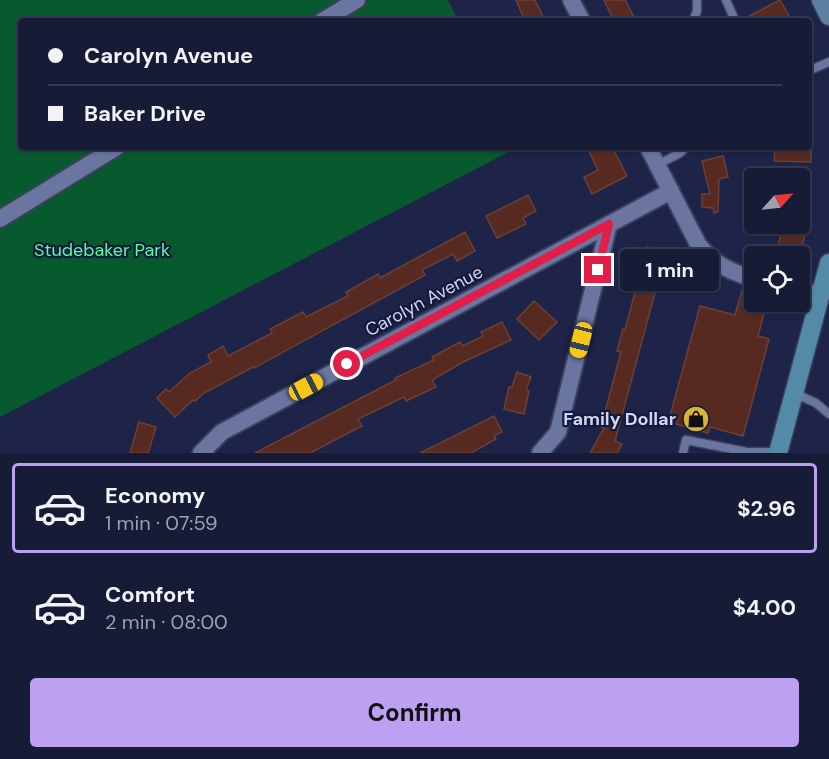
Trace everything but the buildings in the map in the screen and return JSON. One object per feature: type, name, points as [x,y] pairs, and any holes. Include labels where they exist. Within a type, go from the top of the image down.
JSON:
[{"type":"main road","points":[[780,452],[829,263]]},
{"type":"street","points":[[327,18],[357,0]]},
{"type":"street","points":[[571,0],[580,18]]},
{"type":"street","points":[[820,0],[829,16]]},
{"type":"street","points":[[0,219],[112,150]]},
{"type":"street","points":[[650,150],[698,244],[706,255],[727,269],[744,275]]},
{"type":"street","name":"Carolyn Avenue","points":[[201,453],[222,432],[671,191]]},
{"type":"street","points":[[540,453],[558,432],[609,224]]},
{"type":"street","points":[[810,293],[821,296]]},
{"type":"lane","points":[[694,18],[697,0]]},
{"type":"lane","points":[[726,0],[734,18]]},
{"type":"lane","points":[[812,69],[828,62]]},
{"type":"lane","points":[[657,165],[683,150]]},
{"type":"lane","points":[[794,393],[816,403],[829,414]]},
{"type":"lane","points":[[683,453],[686,440],[724,450],[747,453],[780,452]]},
{"type":"green space","name":"Studebaker Park","points":[[0,0],[448,0],[457,18],[18,18],[18,150],[512,150],[0,417]]},
{"type":"place","name":"Family Dollar","points":[[696,419]]},
{"type":"route","points":[[347,364],[609,224],[598,270]]}]
